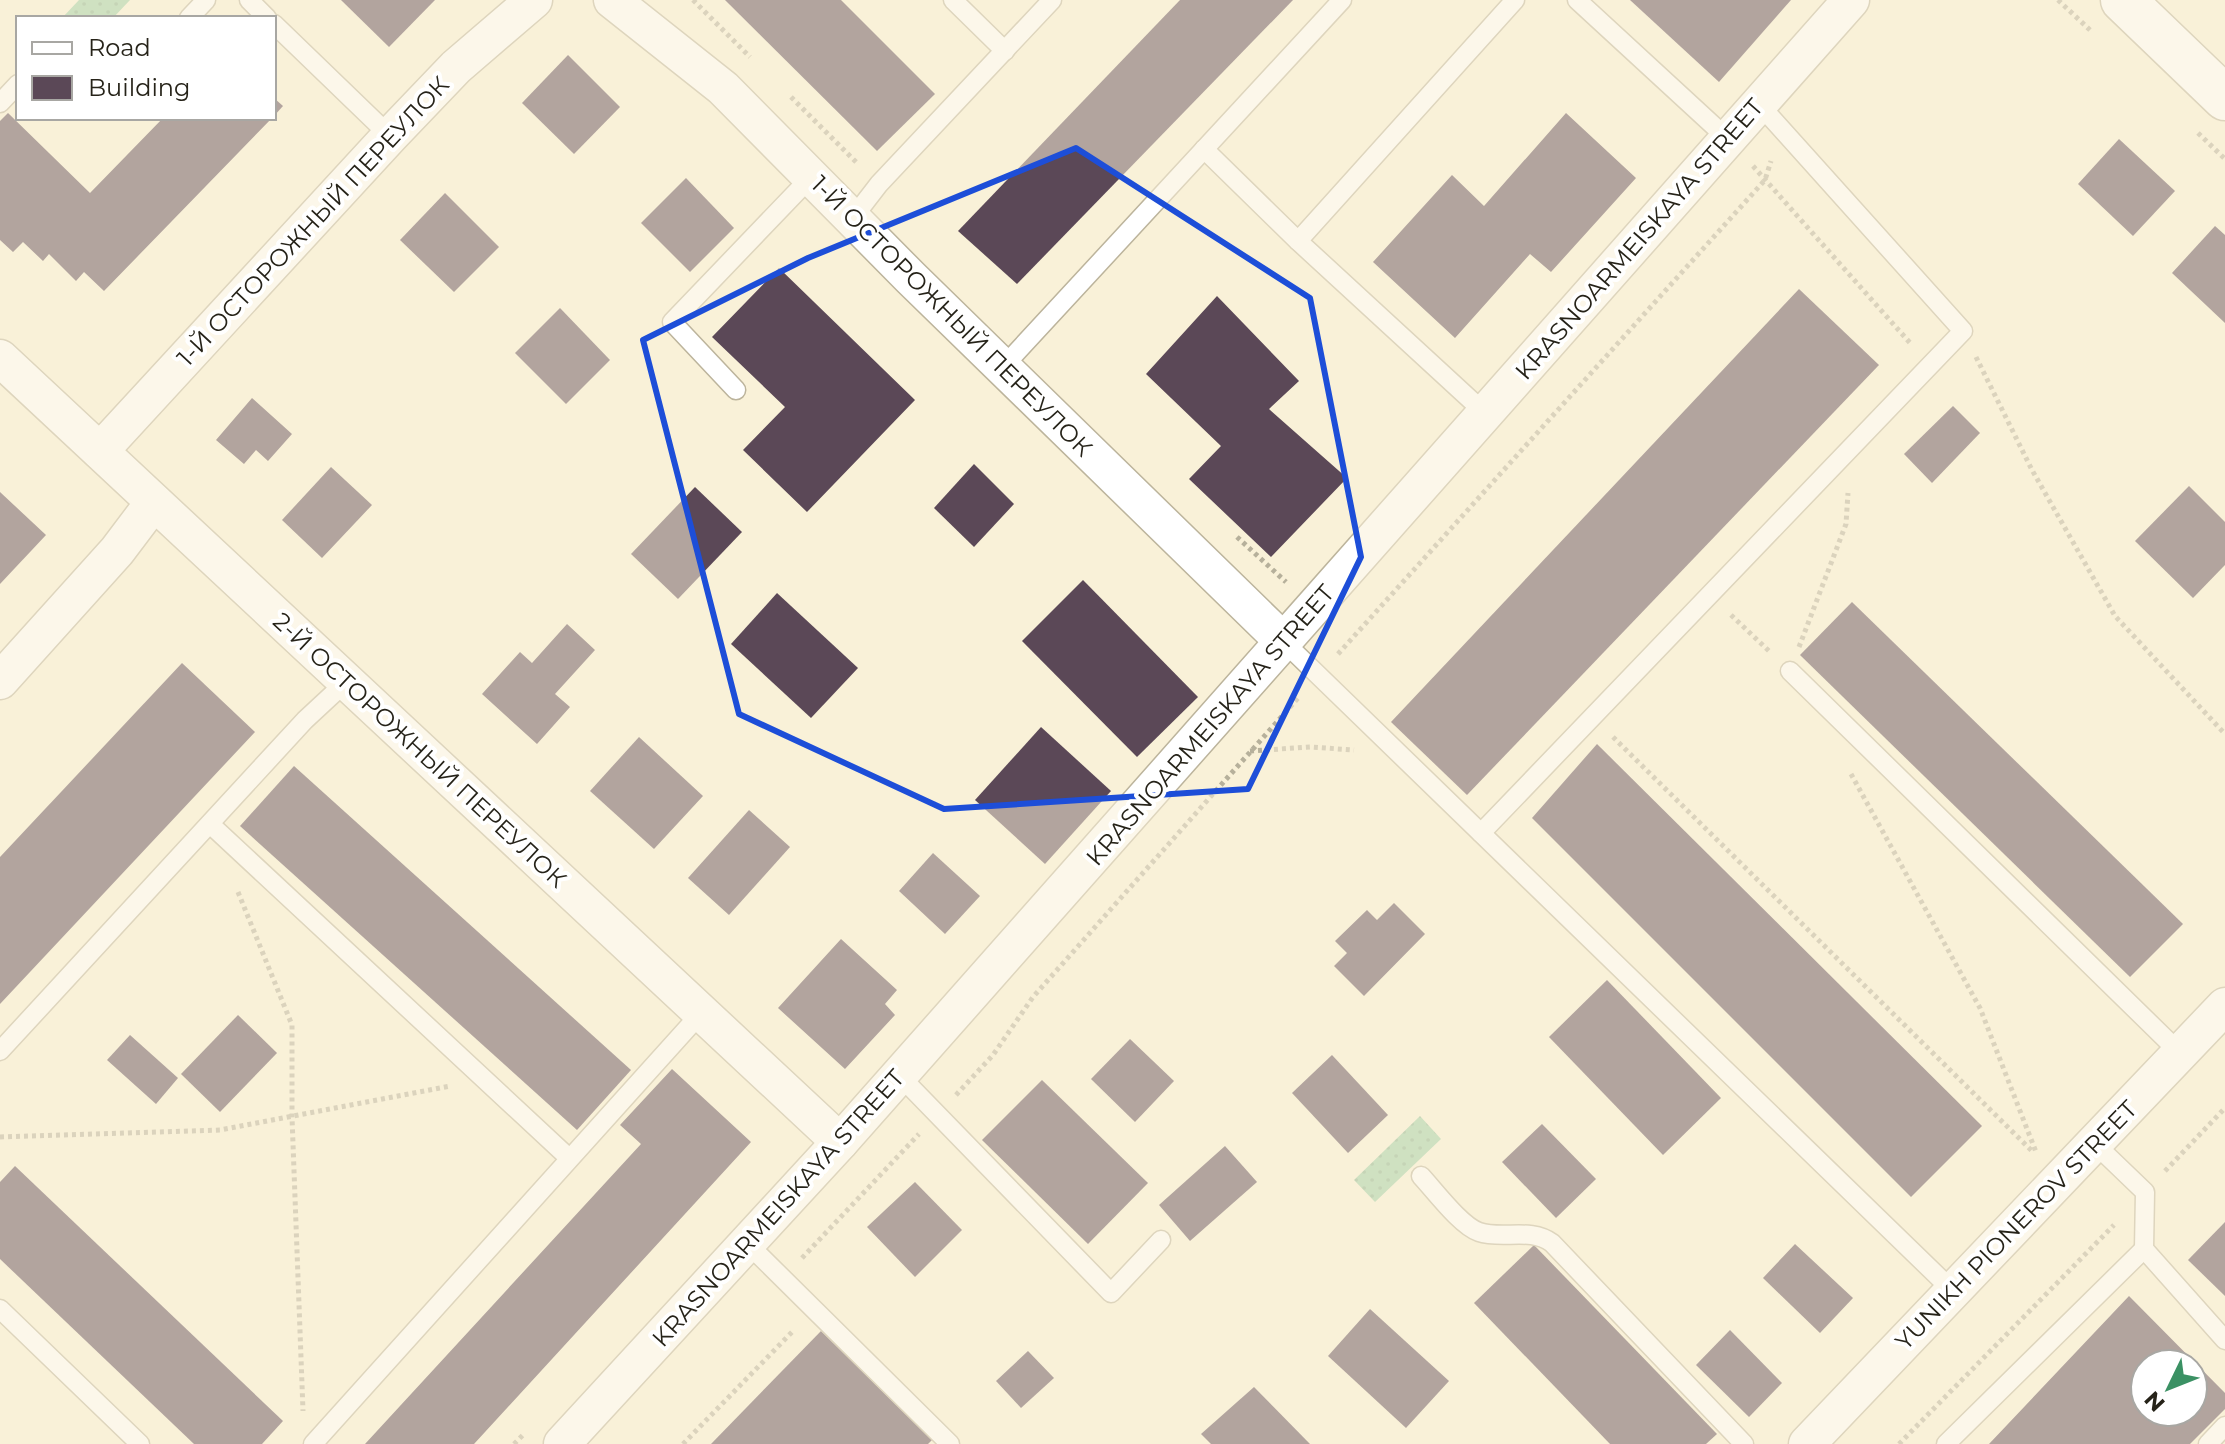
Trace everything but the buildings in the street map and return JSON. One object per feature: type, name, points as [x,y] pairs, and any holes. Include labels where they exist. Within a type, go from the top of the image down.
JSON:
[{"type":"street","name":"1-Й ОСТОРОЖНЫЙ ПЕРЕУЛОК","points":[[100,451],[456,67],[534,0]]},
{"type":"street","name":"1-Й ОСТОРОЖНЫЙ ПЕРЕУЛОК","points":[[612,0],[723,88],[1002,368],[1283,641]]},
{"type":"street","name":"KRASNOARMEISKAYA STREET","points":[[576,1439],[1728,139],[1770,116],[1851,0]]},
{"type":"street","points":[[2123,0],[2225,98]]},
{"type":"street","name":"2-Й ОСТОРОЖНЫЙ ПЕРЕУЛОК","points":[[0,358],[840,1142]]},
{"type":"street","points":[[0,681],[117,551],[154,502]]},
{"type":"street","name":"YUNIKH PIONEROV STREET","points":[[1807,1444],[2225,1006]]},
{"type":"lane","points":[[191,16],[206,0]]},
{"type":"lane","points":[[249,0],[265,16]]},
{"type":"lane","points":[[953,0],[1005,51]]},
{"type":"lane","points":[[852,219],[879,184],[1052,0]]},
{"type":"lane","points":[[1002,368],[1342,0]]},
{"type":"lane","points":[[1298,241],[1515,0]]},
{"type":"lane","points":[[1577,0],[1728,139]]},
{"type":"lane","points":[[276,26],[390,136]]},
{"type":"lane","points":[[0,103],[16,86]]},
{"type":"lane","points":[[1481,833],[1963,331],[1770,116]]},
{"type":"lane","points":[[1204,149],[1298,241],[1485,413]]},
{"type":"lane","points":[[736,390],[672,322],[811,177]]},
{"type":"lane","points":[[1283,641],[1953,1291]]},
{"type":"lane","points":[[1790,671],[2180,1053]]},
{"type":"lane","points":[[0,1051],[305,720],[347,681]]},
{"type":"lane","points":[[210,824],[569,1158]]},
{"type":"lane","points":[[313,1444],[702,1012]]},
{"type":"lane","points":[[899,1075],[1111,1293],[1161,1240]]},
{"type":"lane","points":[[2094,1143],[2145,1192],[2144,1249],[2225,1340]]},
{"type":"lane","points":[[1421,1176],[1477,1232],[1537,1235],[1552,1243],[1744,1444]]},
{"type":"lane","points":[[747,1243],[950,1444]]},
{"type":"lane","points":[[1946,1444],[2144,1249]]},
{"type":"lane","points":[[0,1309],[140,1444]]},
{"type":"lane","points":[[2208,1444],[2225,1426]]},
{"type":"path","points":[[782,1278],[993,1055],[1033,997],[1250,751],[1765,180],[1770,116]]},
{"type":"path","points":[[1728,139],[1930,366]]},
{"type":"path","points":[[1963,331],[2032,470],[2115,616],[2225,734]]},
{"type":"path","points":[[1710,595],[1790,671],[1846,524],[1852,447]]},
{"type":"path","points":[[1593,717],[2037,1157],[1980,1008],[1849,771]]},
{"type":"path","points":[[1250,751],[1310,747],[1399,753]]},
{"type":"path","points":[[210,824],[292,1025],[292,1117],[303,1413]]},
{"type":"path","points":[[0,1137],[220,1130],[483,1079]]},
{"type":"path","points":[[1899,1444],[2225,1108]]},
{"type":"path","points":[[683,1444],[814,1309]]},
{"type":"highlighted area","points":[[1076,148],[1310,298],[1361,557],[1248,789],[944,809],[739,714],[643,340],[808,258]]},
{"type":"green space","points":[[79,0],[130,0],[115,16],[64,16]]},
{"type":"green space","points":[[1420,1116],[1441,1139],[1375,1202],[1354,1180]]}]
